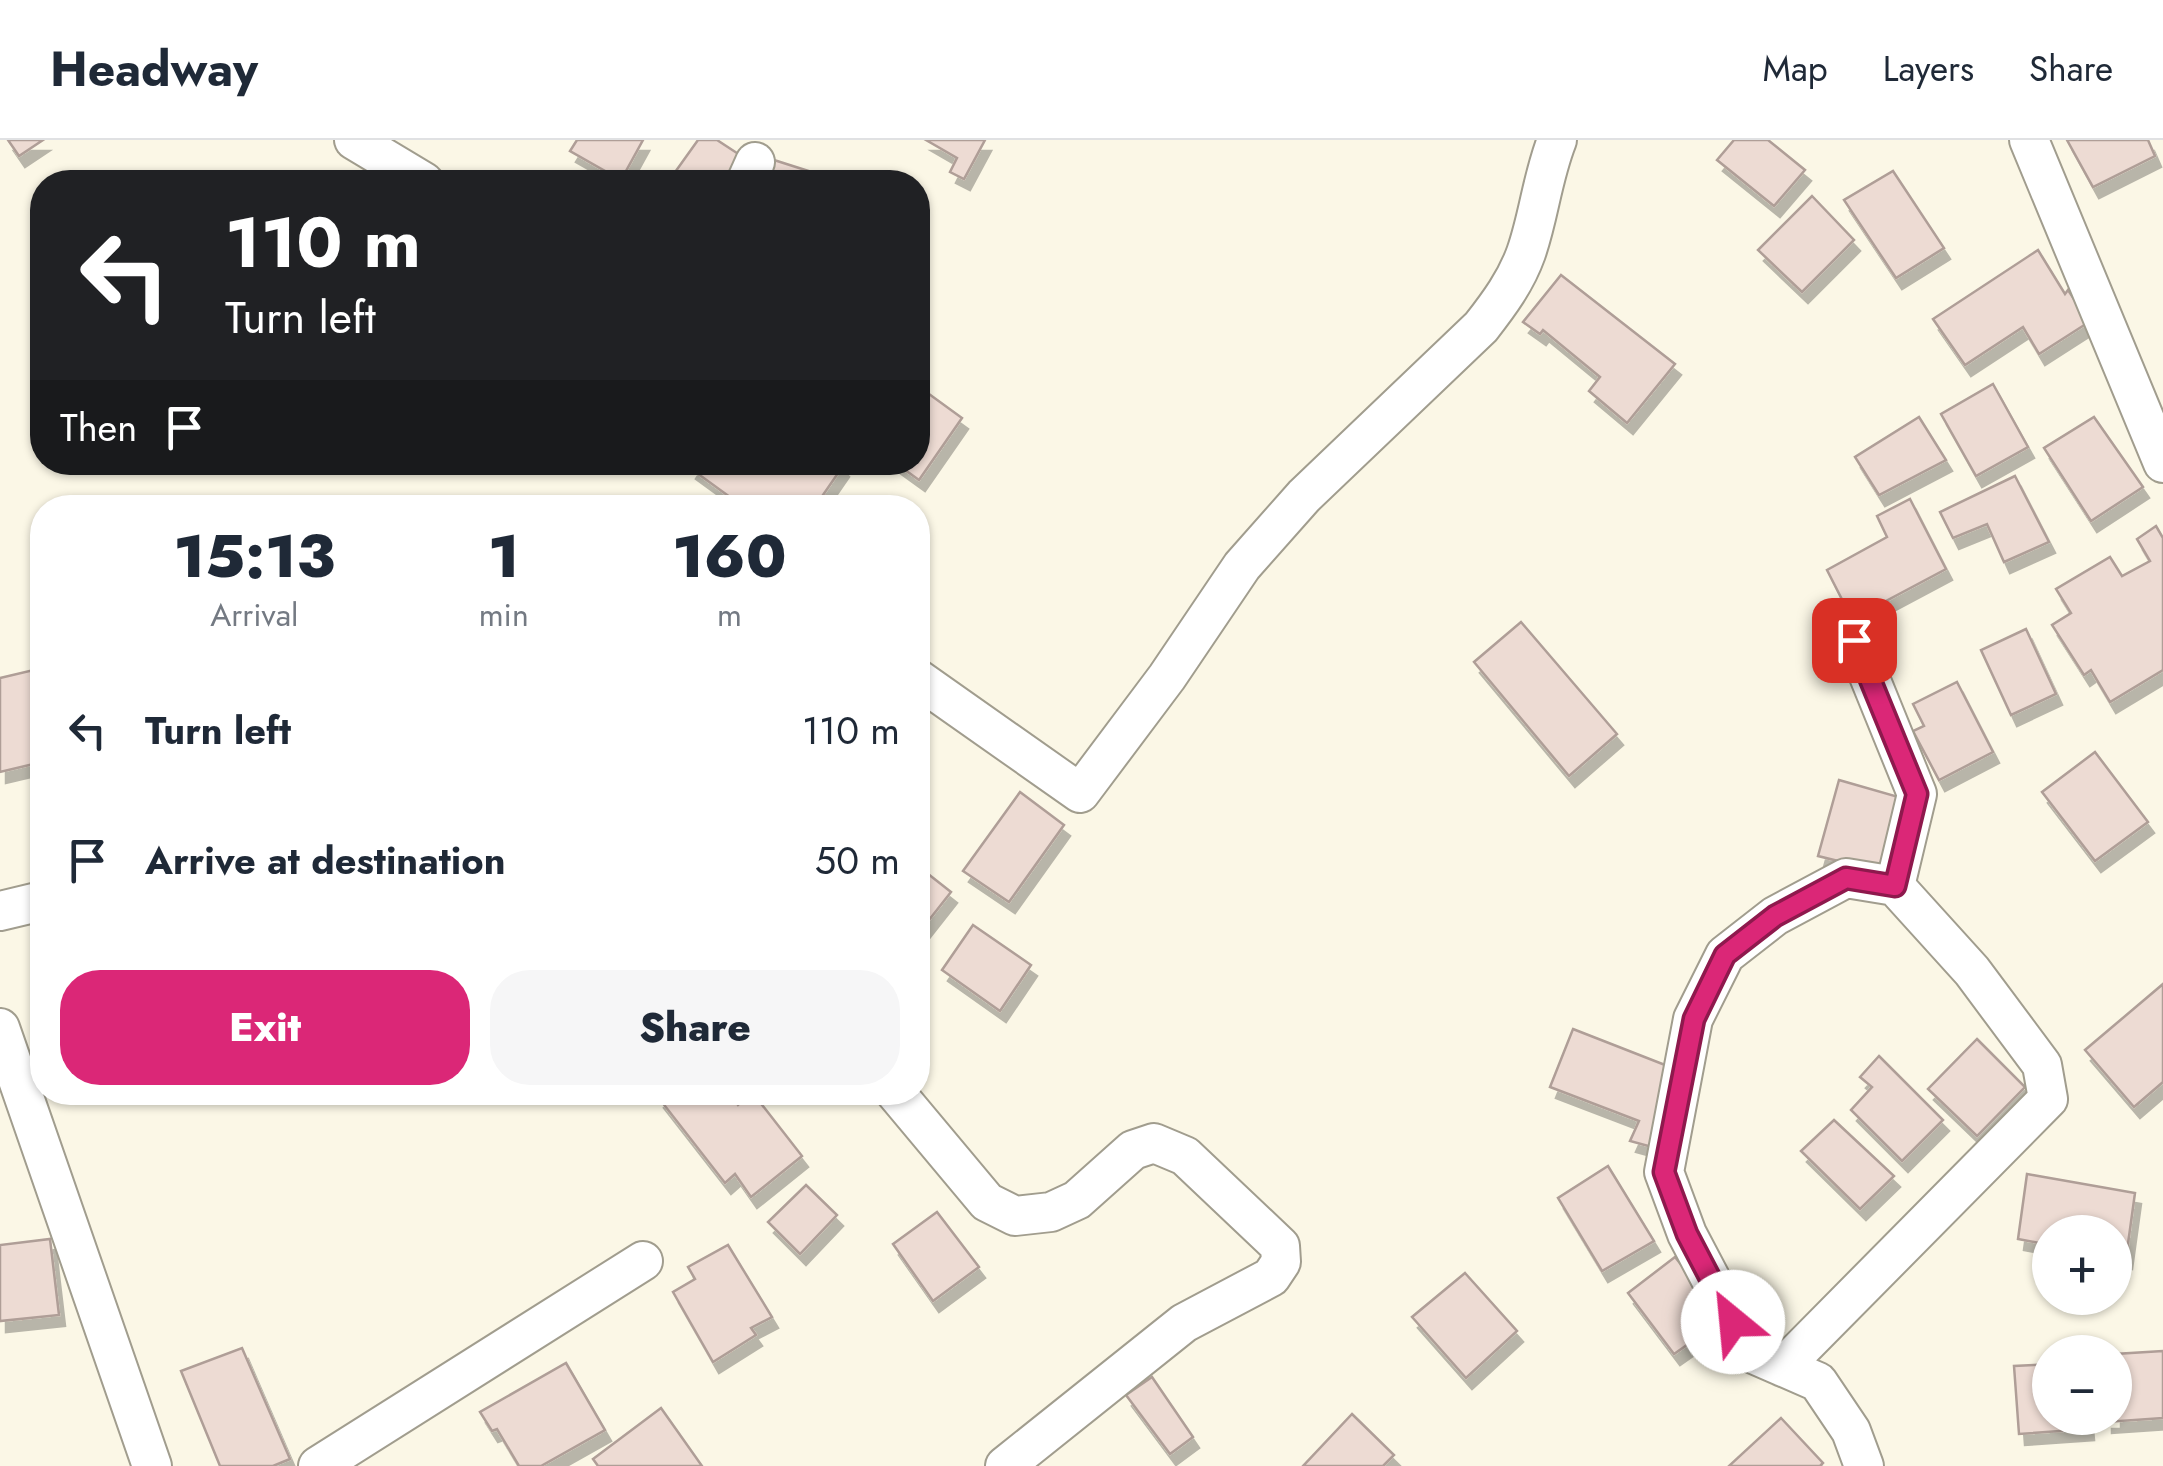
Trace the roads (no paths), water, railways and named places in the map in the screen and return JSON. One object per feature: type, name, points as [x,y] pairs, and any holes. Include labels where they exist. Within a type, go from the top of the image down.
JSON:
[{"type":"street","points":[[354,140],[404,170]]},
{"type":"street","points":[[930,687],[1080,793],[1168,677],[1242,566],[1304,496],[1481,326],[1506,294],[1526,254],[1544,175],[1557,140]]},
{"type":"street","points":[[2029,140],[2158,440]]},
{"type":"street","points":[[1854,640],[1917,794],[1895,886]]},
{"type":"street","points":[[1783,1367],[2048,1100],[2042,1065],[1972,971],[1895,886],[1846,878],[1775,916],[1725,955],[1694,1019],[1664,1172],[1687,1234],[1749,1352],[1783,1367],[1818,1382],[1851,1432],[1864,1466]]},
{"type":"street","points":[[0,912],[30,904]]},
{"type":"street","points":[[0,1028],[152,1466]]},
{"type":"street","points":[[906,1105],[987,1202],[1015,1216],[1051,1212],[1077,1200],[1134,1150],[1154,1143],[1185,1156],[1280,1246],[1281,1262],[1270,1278],[1184,1323],[1005,1466]]},
{"type":"street","points":[[318,1466],[643,1261]]}]
